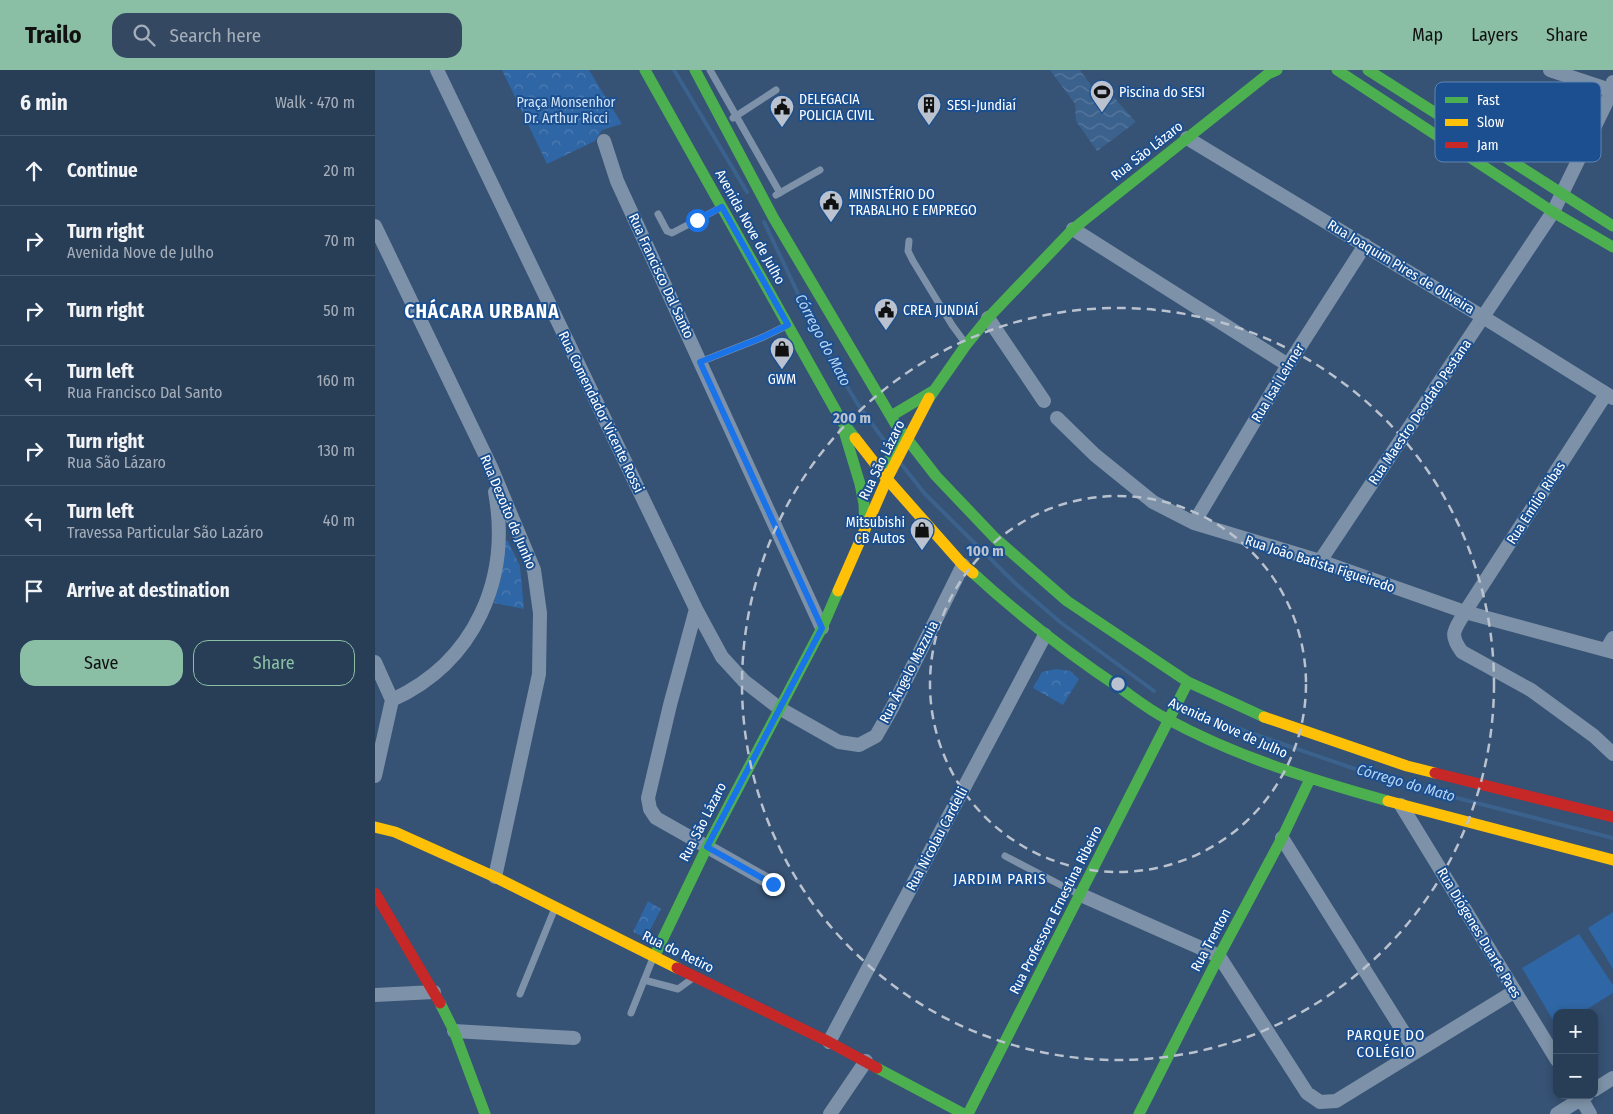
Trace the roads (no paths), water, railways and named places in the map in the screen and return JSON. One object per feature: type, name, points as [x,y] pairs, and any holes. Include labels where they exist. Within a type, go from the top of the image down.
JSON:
[{"type":"main road","name":"Avenida Nove de Julho","points":[[645,70],[841,420],[963,565],[1014,610],[1045,635],[1106,678],[1245,756],[1310,780],[1401,806],[1613,860]]},
{"type":"main road","name":"Avenida Nove de Julho","points":[[695,70],[765,202],[905,443],[995,538],[1060,595],[1188,682],[1274,722],[1407,766],[1613,818]]},
{"type":"main road","points":[[1337,70],[1435,134]]},
{"type":"main road","points":[[1368,70],[1435,113]]},
{"type":"main road","name":"Rua São Lázaro","points":[[654,957],[707,847],[822,628],[865,530],[887,474],[933,392],[966,345],[988,318],[1073,229],[1271,71]]},
{"type":"main road","points":[[1477,162],[1553,212],[1613,247]]},
{"type":"main road","points":[[1511,162],[1613,226]]},
{"type":"main road","points":[[891,416],[933,392]]},
{"type":"main road","points":[[841,420],[860,484],[864,504],[865,530]]},
{"type":"main road","points":[[887,474],[888,459],[905,443]]},
{"type":"main road","name":"Rua Professora Ernestina Ribeiro","points":[[968,1114],[1188,682]]},
{"type":"main road","name":"Rua Trenton","points":[[1139,1114],[1310,780]]},
{"type":"main road","name":"Rua do Retiro","points":[[375,827],[395,832],[495,877],[694,977],[829,1042],[964,1114]]},
{"type":"main road","points":[[375,893],[434,992],[454,1031],[485,1114]]},
{"type":"street","name":"Rua Comendador Vicente Rossi","points":[[437,70],[696,609],[722,657],[744,681],[779,708]]},
{"type":"street","points":[[1550,70],[1592,82]]},
{"type":"street","name":"Rua Maestro Deodato Pestana","points":[[1601,113],[1613,88]]},
{"type":"street","name":"Rua Joaquim Pires de Oliveira","points":[[1187,138],[1610,396]]},
{"type":"street","name":"Rua Francisco Dal Santo","points":[[604,141],[617,181],[822,628]]},
{"type":"street","name":"Rua Maestro Deodato Pestana","points":[[1320,561],[1553,212],[1578,162]]},
{"type":"street","name":"Rua Dezoito de Junho","points":[[375,226],[491,467],[534,570],[540,613],[539,674],[495,877]]},
{"type":"street","points":[[1073,229],[1288,365]]},
{"type":"street","name":"Rua Isai Leirner","points":[[1194,523],[1288,365],[1365,245]]},
{"type":"street","points":[[988,318],[1044,401]]},
{"type":"street","name":"Rua Emílio Ribas","points":[[1610,396],[1465,612],[1455,631],[1454,641],[1462,652],[1531,690],[1594,736],[1613,754]]},
{"type":"street","name":"Rua João Batista Figueiredo","points":[[1057,418],[1095,456],[1153,502],[1194,523],[1320,561],[1465,612],[1611,647]]},
{"type":"street","points":[[392,700],[413,690],[438,671],[466,641],[483,610],[490,593],[498,548],[499,514],[491,467]]},
{"type":"street","name":"Rua Ângelo Mazzuia","points":[[779,708],[839,742],[859,745],[876,736],[892,708],[963,565]]},
{"type":"street","points":[[696,609],[670,704],[648,798],[650,809],[655,818],[773,884]]},
{"type":"street","name":"Rua Nicolau Cardelli","points":[[829,1042],[1045,635]]},
{"type":"street","points":[[375,662],[392,700],[375,776]]},
{"type":"street","name":"Rua Diógenes Duarte Paes","points":[[1401,806],[1553,1054]]},
{"type":"street","points":[[1281,838],[1416,1052]]},
{"type":"street","points":[[1081,895],[1219,956],[1307,1093],[1320,1102],[1336,1102],[1515,991]]},
{"type":"street","points":[[375,995],[434,992]]},
{"type":"street","points":[[454,1031],[574,1038]]},
{"type":"street","points":[[830,1114],[866,1061]]},
{"type":"street","points":[[1598,1087],[1613,1078]]},
{"type":"street","points":[[1557,1114],[1579,1099]]},
{"type":"street","points":[[1583,1099],[1590,1114]]},
{"type":"lane","points":[[709,70],[780,193]]},
{"type":"lane","points":[[704,85],[714,78]]},
{"type":"lane","points":[[724,123],[777,90]]},
{"type":"lane","points":[[748,170],[761,158]]},
{"type":"lane","points":[[765,202],[820,170]]},
{"type":"lane","points":[[658,214],[667,231],[672,233],[722,207]]},
{"type":"lane","points":[[909,241],[908,251],[913,261],[966,345]]},
{"type":"lane","points":[[700,362],[761,338],[788,325]]},
{"type":"lane","points":[[1005,856],[1081,895]]},
{"type":"lane","points":[[520,994],[555,907]]},
{"type":"lane","points":[[631,1014],[654,957]]},
{"type":"lane","points":[[644,980],[673,990],[678,989],[694,977]]},
{"type":"water","name":"Piscina do SESI","points":[[1050,70],[1080,70],[1093,88],[1111,94],[1136,122],[1097,151],[1076,121],[1075,104]]},
{"type":"waterway","name":"Córrego do Mato","points":[[674,70],[747,192]]},
{"type":"waterway","name":"Córrego do Mato","points":[[764,222],[822,344],[857,403],[889,447]]},
{"type":"waterway","name":"Córrego do Mato","points":[[902,465],[925,494],[1016,584],[1060,622],[1154,691]]},
{"type":"waterway","name":"Córrego do Mato","points":[[1202,716],[1387,780],[1613,838]]},
{"type":"place","name":"Piscina do SESI","points":[[1102,113]]},
{"type":"place","name":"SESI-Jundiaí","points":[[929,126]]},
{"type":"place","name":"DELEGACIA POLICIA CIVIL","points":[[782,128]]},
{"type":"place","name":"MINISTÉRIO DO TRABALHO E EMPREGO","points":[[831,223]]},
{"type":"place","name":"CREA JUNDIAÍ","points":[[886,331]]},
{"type":"place","name":"GWM","points":[[782,370]]},
{"type":"place","name":"Mitsubishi CB Autos","points":[[922,551]]},
{"type":"district","name":"CHÁCARA URBANA","points":[[482,311]]},
{"type":"district","name":"JARDIM PARIS","points":[[1000,879]]},
{"type":"district","name":"PARQUE DO COLÉGIO","points":[[1386,1044]]},
{"type":"park label","name":"Praça Monsenhor Dr. Arthur Ricci","points":[[566,110]]}]
